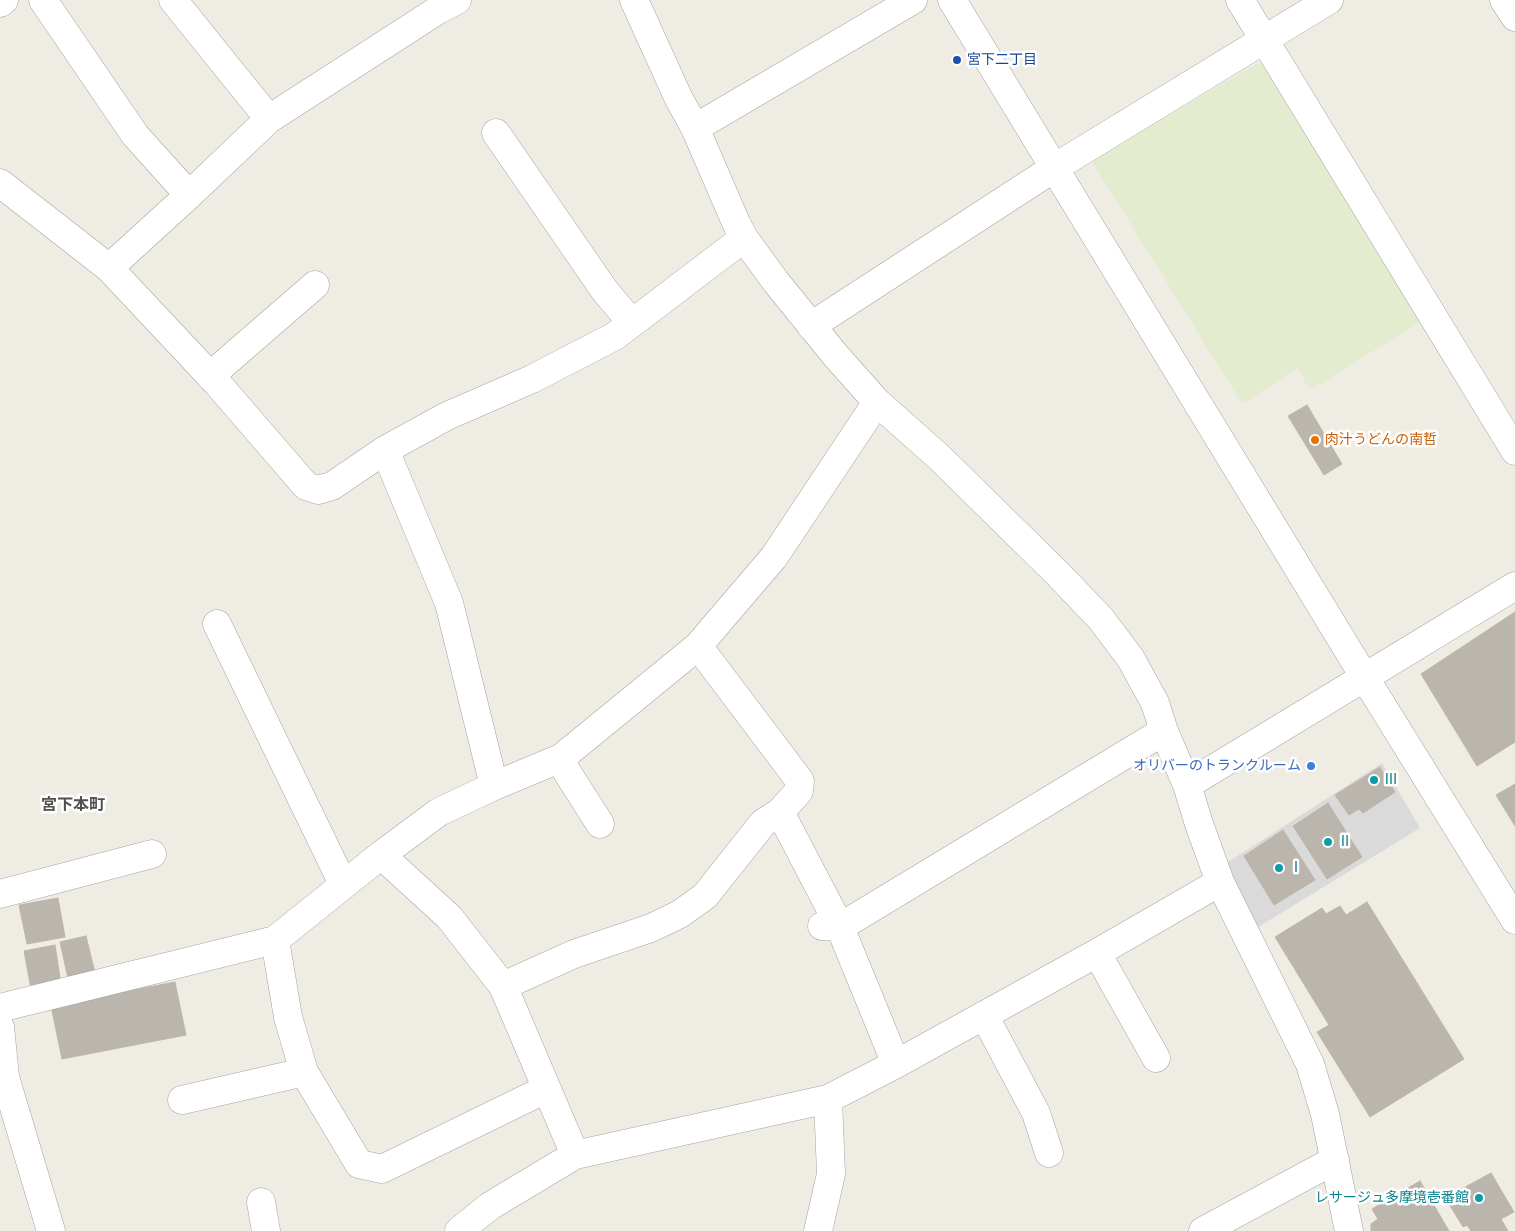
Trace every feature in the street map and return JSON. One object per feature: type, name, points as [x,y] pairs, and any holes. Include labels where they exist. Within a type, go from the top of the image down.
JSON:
[{"type":"street","points":[[0,3],[4,0]]},
{"type":"street","points":[[43,0],[135,135],[189,195]]},
{"type":"street","points":[[173,0],[268,119]]},
{"type":"street","points":[[109,268],[268,119],[429,6],[457,0]]},
{"type":"street","points":[[634,0],[674,88],[696,128],[737,225],[744,238],[776,282],[876,402],[940,458],[1058,574],[1101,619],[1131,659],[1154,703],[1188,785],[1199,824],[1220,882],[1310,1064],[1325,1114],[1349,1231]]},
{"type":"street","points":[[696,128],[913,0]]},
{"type":"street","points":[[952,0],[1365,678],[1515,920]]},
{"type":"street","points":[[1240,0],[1515,451]]},
{"type":"street","points":[[811,326],[1054,168],[1329,0]]},
{"type":"street","points":[[1504,0],[1515,17]]},
{"type":"street","points":[[496,133],[605,291],[632,323]]},
{"type":"street","points":[[3,188],[109,268],[210,376],[306,486],[318,490],[332,486],[385,450],[447,416],[532,379],[615,336],[744,238]]},
{"type":"street","points":[[210,376],[315,285]]},
{"type":"street","points":[[0,1008],[275,940],[343,884],[439,812],[494,786],[561,758],[698,646],[774,557],[876,402]]},
{"type":"street","points":[[385,450],[449,603],[494,786]]},
{"type":"street","points":[[1188,785],[1515,586]]},
{"type":"street","points":[[217,624],[343,884]]},
{"type":"street","points":[[503,986],[574,954],[651,928],[680,914],[705,896],[763,823],[780,812],[799,791],[800,782],[698,646]]},
{"type":"street","points":[[831,927],[1164,731]]},
{"type":"street","points":[[561,758],[567,772],[600,824]]},
{"type":"street","points":[[780,812],[831,927],[896,1064]]},
{"type":"street","points":[[0,894],[152,854]]},
{"type":"street","points":[[381,855],[449,917],[503,986],[575,1155]]},
{"type":"street","points":[[458,1231],[490,1206],[575,1155],[828,1099],[896,1064],[1097,953],[1220,882]]},
{"type":"street","points":[[275,940],[288,1016],[304,1072],[359,1164],[382,1169],[546,1089]]},
{"type":"street","points":[[1097,953],[1156,1058]]},
{"type":"street","points":[[984,1015],[1036,1113],[1049,1153]]},
{"type":"street","points":[[0,1026],[6,1077],[51,1231]]},
{"type":"street","points":[[182,1100],[304,1072]]},
{"type":"street","points":[[818,1231],[831,1174],[828,1099]]},
{"type":"street","points":[[1203,1231],[1335,1160]]},
{"type":"street","points":[[261,1202],[266,1231]]},
{"type":"shaded area","points":[[1382,763],[1420,828],[1255,929],[1222,866]]},
{"type":"green space","points":[[1257,64],[1265,64],[1422,321],[1310,390],[1297,368],[1242,404],[1093,163],[1095,158]]},
{"type":"building","name":"肉汁うどんの南哲","points":[[1307,405],[1342,464],[1324,475],[1288,416]]},
{"type":"building","points":[[1515,612],[1515,742],[1477,766],[1421,674]]},
{"type":"building","name":"Ⅲ","points":[[1380,767],[1395,792],[1363,813],[1359,809],[1349,815],[1335,795]]},
{"type":"building","points":[[1515,784],[1515,826],[1496,795]]},
{"type":"building","name":"Ⅱ","points":[[1328,803],[1362,857],[1327,879],[1293,826]]},
{"type":"building","name":"Ⅰ","points":[[1283,830],[1315,880],[1274,905],[1244,856]]},
{"type":"building","points":[[58,898],[65,937],[27,944],[19,905]]},
{"type":"building","points":[[1367,902],[1464,1059],[1370,1117],[1317,1032],[1329,1025],[1275,937],[1322,908],[1326,914],[1340,906],[1346,915]]},
{"type":"building","points":[[86,936],[96,977],[69,983],[60,942]]},
{"type":"building","points":[[55,945],[61,984],[31,989],[24,951]]},
{"type":"building","points":[[175,982],[186,1035],[62,1059],[51,1006]]},
{"type":"building","name":"レサージュ多摩境壱番館","points":[[1491,1173],[1514,1212],[1501,1219],[1508,1231],[1471,1231],[1467,1225],[1463,1227],[1449,1204],[1456,1192]]},
{"type":"building","points":[[1420,1181],[1449,1231],[1371,1231],[1371,1224],[1378,1219],[1372,1209]]},
{"type":"place","name":"宮下二丁目","points":[[957,60]]},
{"type":"place","name":"肉汁うどんの南哲","points":[[1315,440]]},
{"type":"place","name":"オリバーのトランクルーム","points":[[1311,766]]},
{"type":"place","name":"Ⅲ","points":[[1374,780]]},
{"type":"place","name":"Ⅱ","points":[[1328,842]]},
{"type":"place","name":"Ⅰ","points":[[1279,868]]},
{"type":"place","name":"レサージュ多摩境壱番館","points":[[1479,1198]]},
{"type":"district","name":"宮下本町","points":[[73,805]]}]
